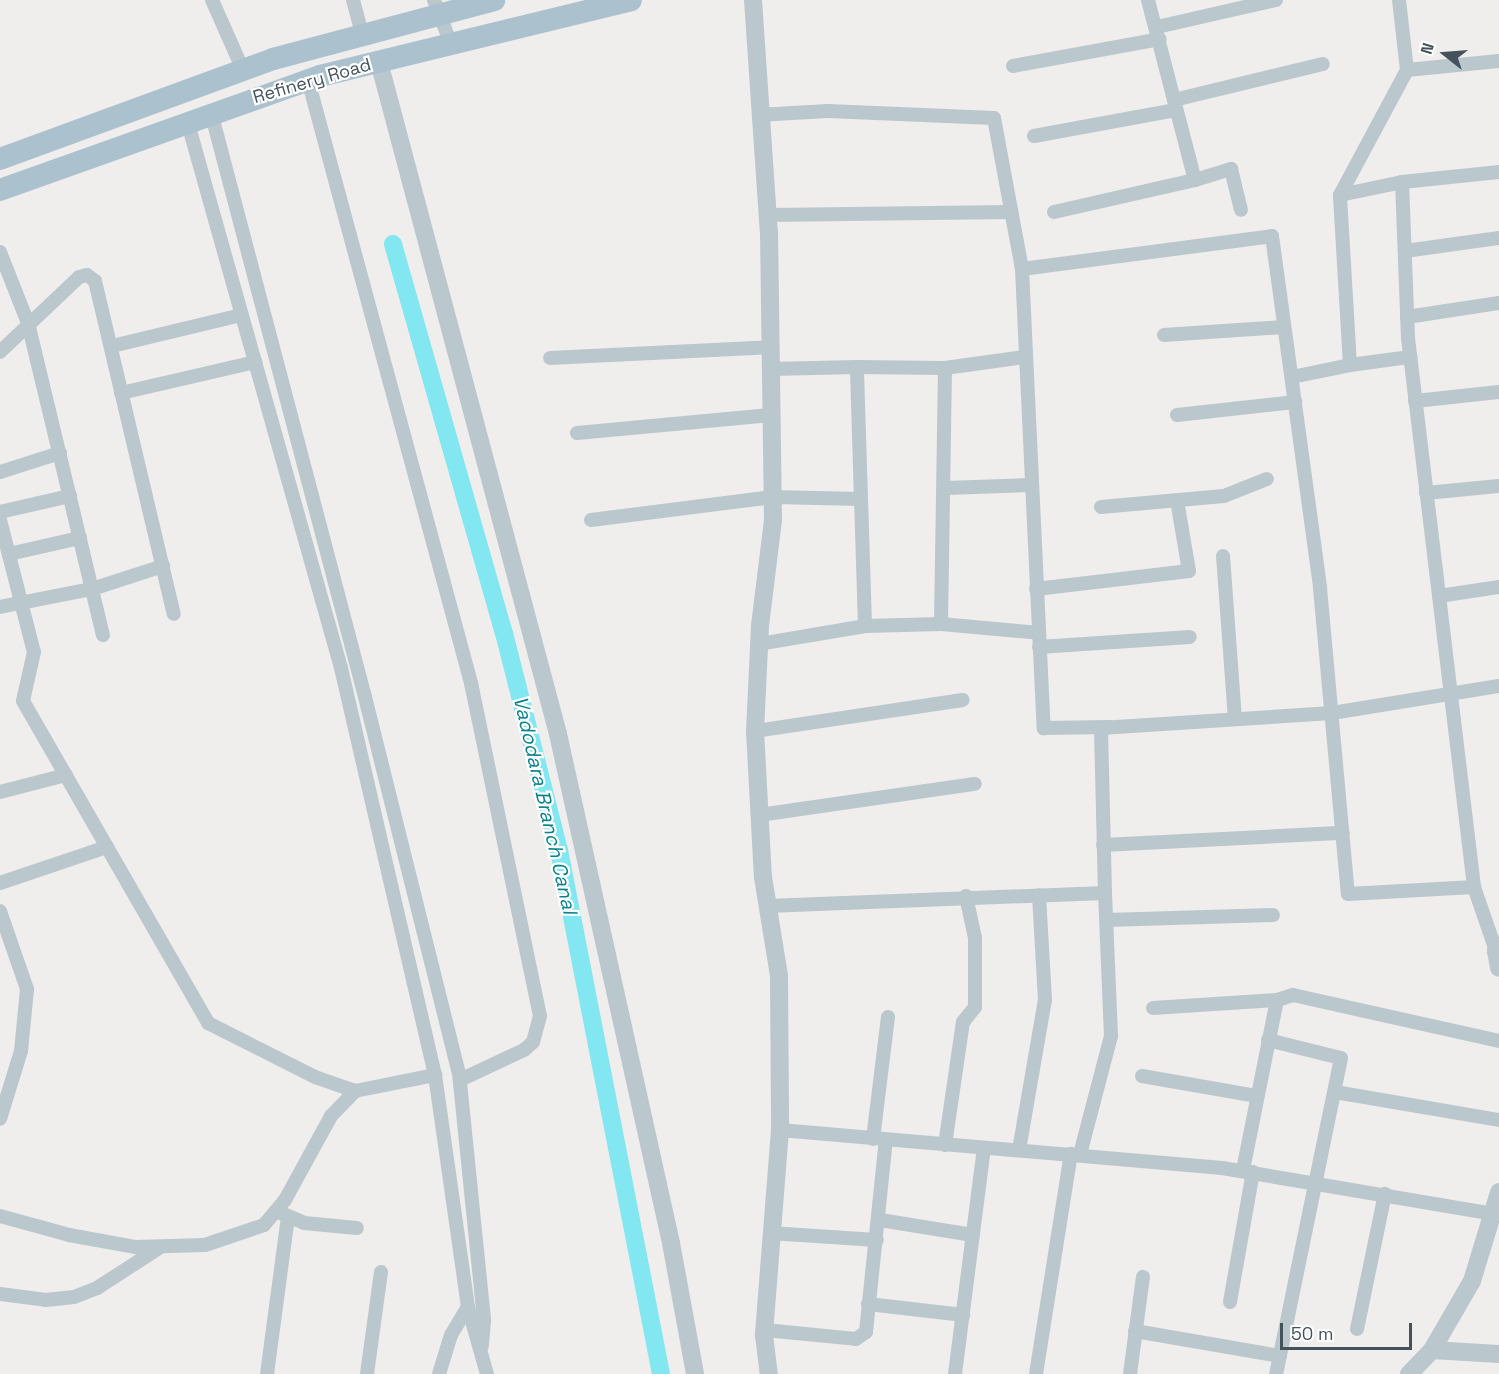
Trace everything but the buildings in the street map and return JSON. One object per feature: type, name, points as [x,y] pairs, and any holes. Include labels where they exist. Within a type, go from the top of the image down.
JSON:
[{"type":"main road","name":"Refinery Road","points":[[0,159],[251,67],[362,34],[436,6],[495,0]]},
{"type":"main road","name":"Refinery Road","points":[[0,190],[268,92],[379,62],[631,0]]},
{"type":"main road","points":[[251,67],[268,92]]},
{"type":"street","points":[[212,0],[251,67]]},
{"type":"street","points":[[353,0],[362,34]]},
{"type":"street","points":[[753,0],[759,115],[768,215],[772,497],[754,731],[767,906],[779,976],[780,1130],[770,1233],[765,1330],[769,1374]]},
{"type":"street","points":[[1148,0],[1159,33],[1195,180]]},
{"type":"street","points":[[1013,66],[1159,33],[1276,0]]},
{"type":"street","points":[[1350,365],[1340,195],[1407,70],[1398,0]]},
{"type":"street","points":[[436,6],[451,44]]},
{"type":"street","points":[[1407,70],[1499,61]]},
{"type":"street","points":[[379,62],[558,734],[669,1232],[695,1374]]},
{"type":"street","points":[[1034,136],[1175,105],[1323,64]]},
{"type":"street","points":[[308,80],[471,683],[540,1016],[533,1042],[524,1050],[460,1080]]},
{"type":"street","points":[[759,115],[828,111],[994,118],[1022,269],[1030,485],[1044,728],[1114,727]]},
{"type":"street","points":[[211,112],[366,697],[460,1080],[484,1321],[482,1348]]},
{"type":"street","points":[[187,120],[341,668],[435,1076],[468,1306],[482,1348],[486,1374]]},
{"type":"street","points":[[1054,212],[1195,180],[1231,169],[1241,210]]},
{"type":"street","points":[[1340,195],[1402,182],[1499,172]]},
{"type":"street","points":[[1402,182],[1410,357],[1474,887],[1498,955]]},
{"type":"street","points":[[768,215],[1011,212]]},
{"type":"street","points":[[1022,269],[1272,236],[1292,377],[1332,713],[1348,894],[1474,887]]},
{"type":"street","points":[[1405,251],[1499,238]]},
{"type":"street","points":[[0,252],[28,323],[103,635]]},
{"type":"street","points":[[0,352],[79,277],[87,275],[95,281],[174,614]]},
{"type":"street","points":[[1407,317],[1499,303]]},
{"type":"street","points":[[112,346],[241,315]]},
{"type":"street","points":[[1164,335],[1284,327]]},
{"type":"street","points":[[550,357],[771,346]]},
{"type":"street","points":[[771,369],[945,368],[1024,357]]},
{"type":"street","points":[[1292,377],[1350,365],[1410,357]]},
{"type":"street","points":[[121,393],[255,362]]},
{"type":"street","points":[[857,367],[865,626]]},
{"type":"street","points":[[941,624],[946,488],[945,368]]},
{"type":"street","points":[[1415,401],[1499,392]]},
{"type":"street","points":[[1177,415],[1295,402]]},
{"type":"street","points":[[577,433],[771,415]]},
{"type":"street","points":[[0,472],[60,453]]},
{"type":"street","points":[[1101,507],[1232,495],[1266,479]]},
{"type":"street","points":[[946,488],[1030,485]]},
{"type":"street","points":[[1426,493],[1499,486]]},
{"type":"street","points":[[0,512],[70,496]]},
{"type":"street","points":[[591,520],[772,497],[860,499]]},
{"type":"street","points":[[1036,589],[1189,571],[1178,500]]},
{"type":"street","points":[[0,520],[5,548],[34,652],[23,701],[208,1023],[315,1077],[355,1091],[435,1076]]},
{"type":"street","points":[[5,548],[80,538]]},
{"type":"street","points":[[1223,556],[1235,719]]},
{"type":"street","points":[[0,607],[92,589],[163,566]]},
{"type":"street","points":[[1439,596],[1499,587]]},
{"type":"street","points":[[759,644],[865,626],[941,624],[1039,640],[1190,637]]},
{"type":"street","points":[[1036,1374],[1075,1154],[1111,1036],[1101,728],[1332,713],[1450,692],[1499,686]]},
{"type":"street","points":[[754,731],[963,700]]},
{"type":"street","points":[[0,792],[66,775]]},
{"type":"street","points":[[759,815],[975,784]]},
{"type":"street","points":[[1104,845],[1342,833]]},
{"type":"street","points":[[0,883],[106,846]]},
{"type":"street","points":[[767,906],[966,896],[1105,893]]},
{"type":"street","points":[[1019,1150],[1045,1000],[1039,895]]},
{"type":"street","points":[[945,1145],[963,1022],[975,1007],[975,938],[966,896]]},
{"type":"street","points":[[0,910],[27,989],[21,1051],[0,1119]]},
{"type":"street","points":[[1107,920],[1273,915]]},
{"type":"street","points":[[1153,1008],[1276,1000],[1293,995],[1499,1041]]},
{"type":"street","points":[[1230,1302],[1257,1096],[1276,1000]]},
{"type":"street","points":[[765,1330],[861,1338],[866,1332],[880,1220],[879,1139],[888,1017]]},
{"type":"street","points":[[1268,1040],[1341,1059],[1318,1182],[1276,1374]]},
{"type":"street","points":[[1143,1076],[1257,1096]]},
{"type":"street","points":[[267,1374],[282,1214],[331,1116],[355,1091]]},
{"type":"street","points":[[1335,1092],[1499,1120]]},
{"type":"street","points":[[780,1130],[1075,1154],[1248,1171],[1496,1215]]},
{"type":"street","points":[[955,1374],[984,1148]]},
{"type":"street","points":[[1409,1374],[1432,1350],[1472,1281],[1496,1215],[1499,1192]]},
{"type":"street","points":[[1357,1329],[1384,1194]]},
{"type":"street","points":[[0,1216],[69,1235],[136,1247],[205,1245],[264,1225],[282,1214],[316,1225],[357,1228]]},
{"type":"street","points":[[880,1220],[973,1235]]},
{"type":"street","points":[[770,1233],[877,1240]]},
{"type":"street","points":[[0,1293],[46,1300],[74,1297],[97,1288],[161,1246]]},
{"type":"street","points":[[367,1374],[381,1272]]},
{"type":"street","points":[[1130,1374],[1143,1277]]},
{"type":"street","points":[[868,1304],[963,1315]]},
{"type":"street","points":[[439,1374],[451,1335],[468,1306]]},
{"type":"street","points":[[1135,1331],[1280,1356]]},
{"type":"street","points":[[1432,1350],[1499,1354]]},
{"type":"waterway","name":"Vadodara Branch Canal","points":[[393,244],[504,633],[559,850],[661,1374]]}]
